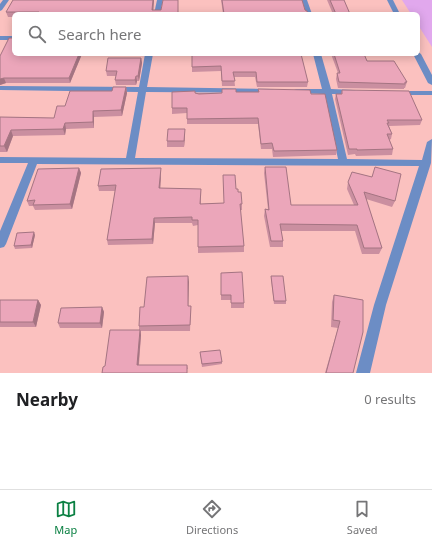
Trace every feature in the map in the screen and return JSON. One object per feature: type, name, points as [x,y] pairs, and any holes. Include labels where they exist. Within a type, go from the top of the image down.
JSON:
[{"type":"street","points":[[0,9],[6,0]]},
{"type":"street","points":[[157,12],[160,0]]},
{"type":"street","points":[[304,0],[308,12]]},
{"type":"street","points":[[390,0],[396,12]]},
{"type":"street","points":[[0,38],[12,38]]},
{"type":"street","points":[[130,161],[149,56]]},
{"type":"street","points":[[318,56],[343,162]]},
{"type":"street","points":[[419,56],[432,83]]},
{"type":"street","points":[[0,88],[365,92]]},
{"type":"street","points":[[387,92],[432,93]]},
{"type":"street","points":[[363,373],[380,305],[432,142]]},
{"type":"street","points":[[0,160],[426,163]]},
{"type":"street","points":[[0,244],[34,160]]},
{"type":"shaded area","points":[[402,0],[432,0],[432,47],[420,28],[420,12],[410,12]]},
{"type":"building","points":[[13,0],[153,0],[152,10],[161,10],[163,0],[178,0],[178,12],[6,12]]},
{"type":"building","points":[[222,0],[302,0],[305,10],[307,12],[224,12]]},
{"type":"building","points":[[330,0],[344,0],[349,12],[335,12]]},
{"type":"building","points":[[9,38],[12,38],[12,56],[78,56],[69,78],[0,79],[0,56]]},
{"type":"building","points":[[192,56],[302,56],[308,82],[257,82],[256,72],[233,72],[235,81],[222,81],[221,66],[192,67]]},
{"type":"building","points":[[335,56],[365,56],[367,61],[394,61],[407,82],[405,82],[405,84],[339,82],[337,73],[340,73]]},
{"type":"building","points":[[108,58],[141,58],[138,76],[136,76],[135,80],[115,80],[117,71],[106,71]]},
{"type":"building","points":[[113,87],[126,87],[121,110],[93,111],[93,122],[65,123],[63,129],[11,130],[4,146],[0,146],[0,117],[54,118],[57,106],[65,106],[70,91],[112,91]]},
{"type":"building","points":[[222,89],[236,89],[236,92],[259,92],[258,89],[310,90],[311,94],[325,94],[337,150],[274,151],[272,143],[261,144],[258,118],[187,119],[187,108],[172,108],[172,92],[195,91],[195,93],[199,94],[222,93]]},
{"type":"building","points":[[342,90],[409,91],[422,120],[387,120],[392,134],[387,134],[393,149],[349,149],[336,94],[342,94]]},
{"type":"building","points":[[168,129],[185,129],[184,141],[167,141]]},
{"type":"building","points":[[265,167],[286,167],[291,205],[358,205],[348,182],[352,172],[372,177],[375,167],[401,174],[395,201],[364,192],[382,248],[364,248],[357,225],[280,224],[283,241],[271,241],[265,209],[269,210]]},
{"type":"building","points":[[79,168],[70,204],[33,205],[35,200],[27,201],[38,169]]},
{"type":"building","points":[[161,168],[159,188],[201,189],[200,204],[224,203],[223,175],[235,175],[236,189],[238,189],[238,192],[241,192],[242,204],[240,204],[244,246],[198,247],[198,220],[192,220],[192,217],[154,218],[152,239],[107,240],[116,185],[98,186],[101,169]]},
{"type":"building","points":[[34,232],[31,245],[14,246],[17,233]]},
{"type":"building","points":[[242,272],[244,303],[231,303],[231,295],[221,295],[221,273]]},
{"type":"building","points":[[188,276],[188,306],[191,306],[190,325],[139,326],[140,307],[144,307],[147,277]]},
{"type":"building","points":[[271,276],[283,276],[286,301],[274,301]]},
{"type":"building","points":[[334,295],[363,300],[363,332],[353,373],[326,373],[340,321],[333,320]]},
{"type":"building","points":[[0,300],[38,300],[33,322],[0,322]]},
{"type":"building","points":[[102,307],[100,323],[58,323],[61,308]]},
{"type":"building","points":[[110,330],[140,330],[137,365],[187,365],[187,373],[102,373],[103,367],[105,366]]},
{"type":"building","points":[[220,350],[222,362],[202,364],[200,352]]}]
